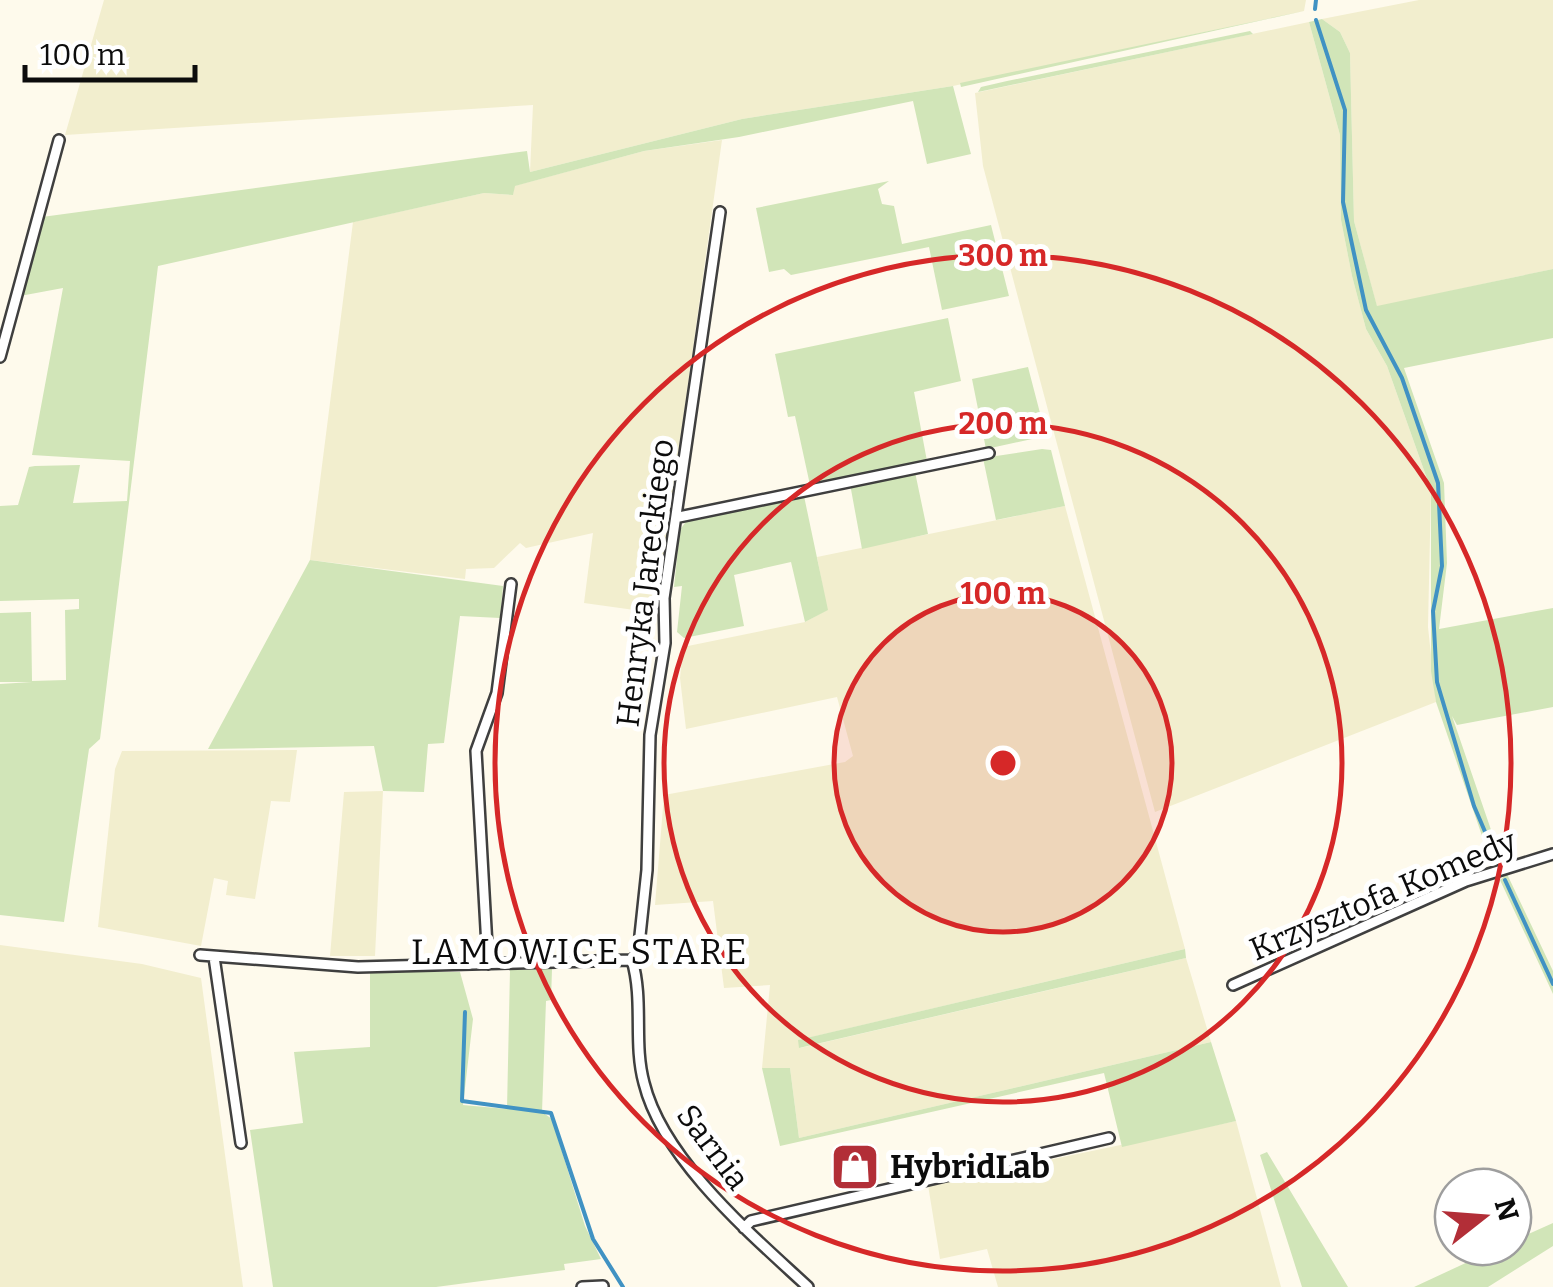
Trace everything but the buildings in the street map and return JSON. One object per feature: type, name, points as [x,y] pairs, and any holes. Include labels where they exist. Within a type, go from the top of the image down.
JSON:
[{"type":"street","points":[[0,357],[59,140]]},
{"type":"street","name":"Henryka Jareckiego","points":[[632,960],[638,954],[648,870],[647,789],[665,644],[664,598],[679,517],[720,212]]},
{"type":"street","points":[[679,517],[990,453]]},
{"type":"street","points":[[488,964],[476,751],[498,692],[511,584]]},
{"type":"street","name":"Krzysztofa Komedy","points":[[1233,985],[1466,880],[1553,854]]},
{"type":"street","points":[[200,955],[358,966],[632,960]]},
{"type":"street","points":[[214,957],[241,1142]]},
{"type":"street","name":"Sarnia","points":[[632,960],[639,985],[641,1071],[647,1095],[676,1148],[744,1228],[808,1287]]},
{"type":"street","points":[[744,1228],[751,1220],[1109,1138]]},
{"type":"street","points":[[582,1287],[602,1286]]},
{"type":"shaded area","points":[[104,0],[1306,0],[1304,11],[953,86],[742,119],[530,172],[533,105],[65,135]]},
{"type":"shaded area","points":[[1419,0],[1553,0],[1553,269],[1377,307],[1354,221],[1350,53],[1340,32],[1322,19]]},
{"type":"shaded area","points":[[1309,22],[1340,135],[1341,220],[1352,276],[1366,329],[1387,366],[1431,490],[1428,627],[1436,702],[1155,812],[983,166],[975,93]]},
{"type":"shaded area","points":[[722,140],[656,613],[584,603],[593,533],[526,548],[520,543],[494,568],[466,569],[465,579],[310,560],[353,222],[484,193],[513,195],[514,186],[644,151]]},
{"type":"shaded area","points":[[1065,506],[1185,949],[799,1040],[800,1048],[1186,958],[1211,1042],[799,1138],[790,1068],[762,1068],[770,985],[724,988],[713,901],[655,905],[664,795],[845,762],[853,756],[837,697],[686,729],[680,678],[683,647],[805,622],[827,610],[817,557]]},
{"type":"shaded area","points":[[297,750],[290,802],[271,801],[255,899],[226,895],[228,881],[214,878],[201,946],[98,927],[115,769],[122,751]]},
{"type":"shaded area","points":[[383,791],[375,956],[330,956],[344,792]]},
{"type":"shaded area","points":[[0,945],[142,964],[201,978],[243,1287],[0,1287]]},
{"type":"shaded area","points":[[1236,1121],[1281,1287],[998,1287],[987,1249],[940,1259],[928,1185]]},
{"type":"green space","points":[[1304,11],[961,87],[960,83]]},
{"type":"green space","points":[[1322,19],[1340,32],[1350,53],[1354,221],[1377,306],[1553,269],[1553,338],[1404,368],[1444,483],[1447,563],[1439,629],[1553,608],[1553,707],[1457,725],[1452,716],[1501,859],[1491,862],[1436,702],[1431,671],[1431,490],[1387,366],[1366,329],[1352,276],[1341,220],[1340,135],[1309,22]]},
{"type":"green space","points":[[1250,31],[1253,34],[978,92],[981,87],[1007,81]]},
{"type":"green space","points":[[953,86],[971,154],[927,164],[913,101],[739,137],[644,151],[515,186],[513,195],[484,193],[158,266],[100,739],[89,749],[64,922],[0,915],[0,684],[32,682],[0,682],[0,613],[31,612],[32,681],[66,680],[65,610],[79,609],[79,599],[0,601],[0,506],[18,505],[29,467],[35,466],[80,465],[73,503],[127,501],[130,461],[32,455],[63,288],[20,296],[42,217],[527,151],[530,172],[742,119]]},
{"type":"green space","points":[[889,181],[878,189],[882,204],[894,206],[902,244],[991,225],[1009,296],[942,310],[929,247],[791,275],[784,269],[769,272],[756,208]]},
{"type":"green space","points":[[948,318],[961,381],[914,392],[927,461],[810,485],[795,416],[788,417],[775,354]]},
{"type":"green space","points":[[1028,367],[1046,436],[986,449],[972,379]]},
{"type":"green space","points":[[1051,450],[1065,506],[996,520],[983,458]]},
{"type":"green space","points":[[915,472],[928,534],[862,549],[850,484]]},
{"type":"green space","points":[[804,496],[828,610],[805,622],[791,562],[734,575],[744,626],[684,638],[677,632],[682,586],[674,587],[680,530],[687,520]]},
{"type":"green space","points":[[310,560],[503,586],[500,618],[460,616],[444,743],[428,744],[424,792],[383,791],[374,746],[208,749]]},
{"type":"green space","points":[[1507,874],[1553,971],[1553,994],[1500,880]]},
{"type":"green space","points":[[1185,949],[1186,958],[799,1048],[798,1040]]},
{"type":"green space","points":[[552,969],[551,1000],[546,1001],[542,1112],[552,1119],[585,1226],[601,1259],[564,1264],[565,1270],[436,1287],[273,1287],[250,1130],[303,1123],[294,1052],[370,1047],[370,972],[460,972],[473,1019],[463,1105],[507,1109],[510,970]]},
{"type":"green space","points":[[1211,1042],[1236,1121],[1122,1147],[1104,1073],[780,1146],[762,1068],[790,1068],[799,1138]]},
{"type":"green space","points":[[1267,1152],[1348,1287],[1302,1287],[1260,1155]]},
{"type":"green space","points":[[1553,1223],[1553,1246],[1533,1259],[1533,1232]]},
{"type":"green space","points":[[1457,1267],[1520,1267],[1488,1287],[1414,1287]]},
{"type":"waterway","points":[[1315,9],[1316,0]]},
{"type":"waterway","points":[[1316,20],[1345,110],[1343,202],[1366,310],[1402,378],[1438,483],[1442,566],[1433,611],[1437,682],[1474,806],[1495,855]]},
{"type":"waterway","points":[[1505,880],[1553,984]]},
{"type":"waterway","points":[[465,1012],[462,1101],[551,1113],[593,1239],[623,1287]]},
{"type":"place","name":"HybridLab","points":[[855,1167]]},
{"type":"district","name":"LAMOWICE STARE","points":[[580,952]]}]
